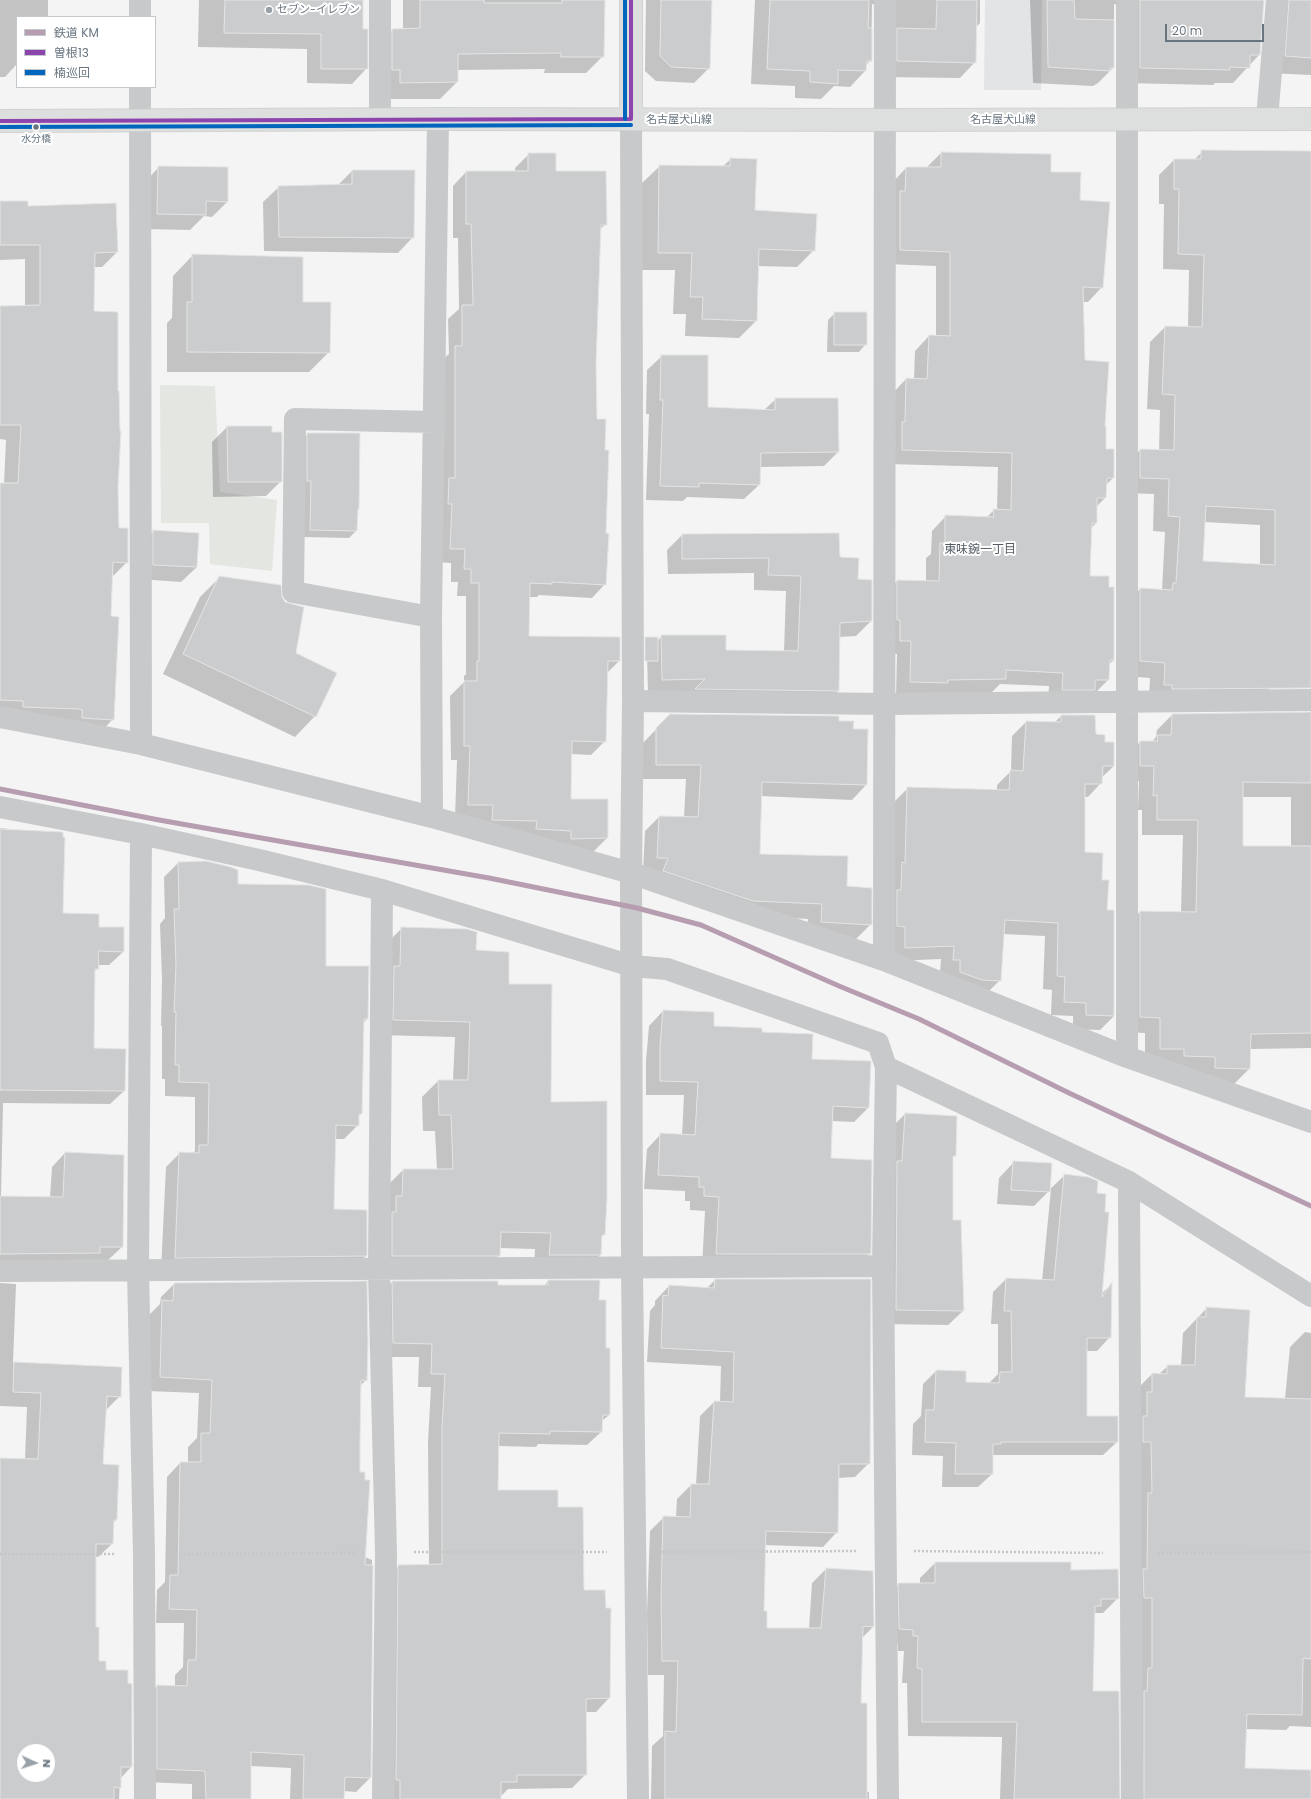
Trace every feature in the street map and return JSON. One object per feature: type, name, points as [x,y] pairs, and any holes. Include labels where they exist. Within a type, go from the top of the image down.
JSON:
[{"type":"main road","points":[[631,0],[631,119]]},
{"type":"main road","name":"名古屋犬山線","points":[[0,121],[380,119],[1311,119]]},
{"type":"street","points":[[140,0],[140,16]]},
{"type":"street","points":[[380,0],[380,119]]},
{"type":"street","points":[[884,960],[885,0]]},
{"type":"street","points":[[1127,0],[1127,1057]]},
{"type":"street","points":[[1266,119],[1277,0]]},
{"type":"street","points":[[140,88],[141,744]]},
{"type":"street","points":[[432,817],[431,617],[438,119]]},
{"type":"street","points":[[631,119],[633,701],[631,873],[632,1267],[638,1799]]},
{"type":"street","points":[[431,617],[293,592],[295,419],[434,422]]},
{"type":"street","points":[[633,701],[885,704],[1311,700]]},
{"type":"street","points":[[0,717],[141,744],[432,817],[631,873],[884,960],[1127,1057],[1311,1122]]},
{"type":"street","points":[[0,807],[141,834],[259,860],[382,890],[632,966],[667,969],[878,1043],[886,1067],[882,1266],[888,1799]]},
{"type":"street","points":[[141,834],[138,1270],[144,1555],[145,1799]]},
{"type":"street","points":[[382,890],[379,1270],[386,1552],[383,1799]]},
{"type":"street","points":[[886,1067],[1129,1182],[1311,1296]]},
{"type":"street","points":[[1129,1182],[1132,1799]]},
{"type":"street","points":[[0,1271],[882,1266]]},
{"type":"shaded area","points":[[985,0],[1042,0],[1041,90],[984,90]]},
{"type":"shaded area","points":[[160,385],[215,386],[220,492],[277,500],[272,571],[210,564],[209,523],[161,523]]},
{"type":"building","points":[[225,0],[363,0],[363,29],[368,29],[368,69],[321,69],[321,34],[224,33]]},
{"type":"building","points":[[420,0],[484,0],[484,3],[562,3],[562,0],[605,0],[604,57],[561,57],[561,53],[458,54],[458,82],[400,83],[400,70],[392,70],[392,29],[420,28]]},
{"type":"building","points":[[661,0],[712,0],[710,69],[671,67],[660,56]]},
{"type":"building","points":[[770,0],[869,0],[868,28],[872,28],[872,61],[867,61],[866,71],[838,70],[838,84],[810,82],[810,71],[767,69]]},
{"type":"building","points":[[937,0],[977,0],[976,63],[897,61],[897,28],[936,29]]},
{"type":"building","points":[[1047,0],[1074,0],[1075,19],[1114,20],[1114,68],[1110,68],[1110,71],[1048,67]]},
{"type":"building","points":[[1140,0],[1264,0],[1260,55],[1250,55],[1250,68],[1230,67],[1230,70],[1140,68]]},
{"type":"building","points":[[1289,0],[1311,0],[1311,58],[1285,56]]},
{"type":"building","points":[[1201,150],[1311,151],[1311,688],[1172,689],[1172,685],[1164,685],[1165,663],[1140,661],[1140,588],[1172,590],[1173,583],[1176,583],[1180,517],[1168,516],[1169,479],[1140,478],[1140,449],[1174,450],[1175,395],[1162,394],[1165,326],[1202,327],[1204,255],[1178,254],[1179,189],[1174,189],[1174,159],[1201,159]],"holes":[[[1206,506],[1275,510],[1275,565],[1203,561]]]},
{"type":"building","points":[[941,152],[1051,154],[1051,172],[1081,172],[1080,200],[1110,202],[1103,288],[1083,287],[1085,360],[1109,362],[1105,426],[1106,449],[1114,449],[1114,478],[1107,478],[1106,498],[1097,498],[1097,523],[1092,523],[1090,576],[1109,576],[1109,587],[1114,587],[1114,660],[1110,660],[1109,680],[1095,680],[1095,690],[1062,690],[1063,673],[1006,670],[1006,679],[948,680],[948,683],[910,682],[911,641],[900,641],[900,620],[897,620],[897,580],[939,581],[940,543],[945,543],[945,515],[994,517],[993,509],[1011,510],[1012,453],[902,450],[902,422],[905,422],[906,378],[927,379],[929,335],[950,336],[950,252],[900,250],[900,191],[905,191],[906,167],[941,167]]},
{"type":"building","points":[[528,153],[556,153],[556,171],[606,171],[607,225],[601,225],[596,364],[597,419],[606,419],[605,450],[609,450],[606,533],[609,534],[606,585],[552,582],[552,584],[530,583],[529,636],[620,637],[620,661],[608,661],[606,742],[572,741],[571,799],[608,799],[608,838],[571,839],[571,831],[536,829],[537,821],[492,820],[493,805],[468,805],[470,746],[464,746],[464,681],[477,681],[477,661],[479,661],[479,583],[471,583],[471,569],[464,569],[465,549],[450,549],[452,504],[448,504],[449,478],[455,478],[455,346],[462,346],[462,305],[473,305],[471,224],[466,224],[466,171],[528,171]]},
{"type":"building","points":[[730,158],[757,159],[755,210],[817,214],[815,251],[759,249],[757,321],[702,319],[703,297],[690,297],[692,253],[658,253],[659,165],[730,166]]},
{"type":"building","points":[[158,166],[228,167],[228,202],[206,201],[206,215],[157,214]]},
{"type":"building","points":[[352,170],[415,170],[414,238],[279,237],[278,186],[352,184]]},
{"type":"building","points":[[0,201],[28,201],[28,206],[116,203],[118,252],[95,253],[94,311],[118,312],[118,391],[121,431],[118,488],[119,528],[128,528],[128,563],[113,562],[111,616],[119,617],[114,720],[82,718],[82,710],[78,709],[23,707],[23,701],[0,700],[0,483],[18,483],[21,425],[0,425],[0,306],[40,305],[40,245],[0,245]]},
{"type":"building","points":[[192,254],[303,257],[303,302],[331,302],[330,353],[187,352],[187,302],[192,302]]},
{"type":"building","points":[[834,312],[867,312],[867,345],[834,345]]},
{"type":"building","points":[[661,355],[708,355],[708,407],[775,410],[775,398],[838,398],[839,452],[761,453],[760,485],[699,483],[699,487],[660,486],[663,400],[660,400]]},
{"type":"building","points":[[227,426],[272,426],[272,432],[282,432],[282,482],[228,482]]},
{"type":"building","points":[[307,433],[360,433],[359,509],[357,531],[310,530],[311,481],[307,481]]},
{"type":"building","points":[[153,530],[199,533],[197,567],[153,565]]},
{"type":"building","points":[[839,533],[840,557],[859,558],[858,579],[872,580],[872,621],[840,623],[839,691],[695,689],[705,679],[662,680],[661,635],[726,635],[726,650],[798,651],[801,576],[768,575],[769,558],[682,559],[682,534]]},
{"type":"building","points":[[219,576],[281,585],[282,597],[285,602],[304,607],[296,653],[337,673],[316,717],[183,654]]},
{"type":"building","points":[[645,637],[658,637],[658,661],[645,661]]},
{"type":"building","points":[[1311,712],[1311,783],[1243,782],[1243,846],[1311,846],[1311,1033],[1251,1034],[1250,1069],[1215,1068],[1215,1057],[1184,1056],[1184,1049],[1160,1049],[1160,1018],[1140,1017],[1140,911],[1196,912],[1198,820],[1157,820],[1157,795],[1153,796],[1154,766],[1140,766],[1140,741],[1158,741],[1157,735],[1171,735],[1172,714]]},
{"type":"building","points":[[670,714],[839,716],[839,721],[854,721],[853,729],[868,729],[867,785],[762,782],[760,854],[848,856],[847,886],[872,888],[872,925],[821,922],[822,904],[753,901],[663,871],[668,858],[657,858],[659,816],[698,817],[701,765],[656,765],[656,728]]},
{"type":"building","points":[[1061,715],[1095,715],[1096,734],[1105,735],[1105,742],[1114,742],[1114,766],[1103,766],[1102,784],[1085,784],[1085,852],[1103,853],[1102,880],[1109,880],[1107,910],[1114,910],[1114,1016],[1086,1015],[1086,1003],[1064,1002],[1065,977],[1057,976],[1058,923],[1005,920],[1001,981],[982,980],[960,972],[960,960],[953,960],[954,946],[905,948],[905,927],[897,926],[897,890],[901,890],[902,862],[905,863],[907,787],[1009,790],[1010,770],[1023,771],[1026,721],[1061,722]]},
{"type":"building","points":[[0,829],[63,832],[63,837],[65,837],[63,913],[99,914],[99,927],[124,927],[124,952],[98,951],[99,969],[95,969],[94,1048],[126,1049],[125,1091],[0,1090]]},
{"type":"building","points":[[206,861],[238,870],[238,884],[308,885],[326,889],[326,966],[369,966],[368,1019],[364,1019],[362,1114],[359,1114],[359,1126],[336,1125],[334,1209],[367,1210],[367,1256],[175,1258],[179,1152],[199,1153],[199,1145],[208,1145],[209,1083],[179,1082],[179,1065],[175,1065],[176,1012],[174,1012],[176,965],[174,909],[179,909],[178,862]]},
{"type":"building","points":[[401,927],[467,929],[477,932],[476,950],[509,952],[509,984],[552,984],[551,1102],[607,1101],[607,1199],[605,1235],[602,1235],[601,1255],[549,1255],[551,1233],[501,1232],[500,1256],[392,1256],[392,1212],[396,1212],[396,1196],[402,1196],[403,1169],[453,1169],[451,1115],[439,1115],[438,1080],[468,1080],[470,1022],[393,1020],[394,966],[400,966]]},
{"type":"building","points":[[663,1010],[714,1012],[714,1026],[762,1028],[762,1032],[813,1034],[812,1059],[871,1061],[869,1108],[833,1106],[831,1158],[872,1160],[871,1254],[716,1254],[719,1197],[704,1196],[704,1187],[699,1187],[699,1177],[658,1175],[660,1133],[695,1135],[698,1082],[660,1081],[660,1046]]},
{"type":"building","points":[[905,1113],[957,1116],[956,1156],[953,1156],[953,1220],[961,1220],[964,1311],[896,1310],[897,1161],[902,1161]]},
{"type":"building","points":[[65,1152],[124,1155],[123,1247],[100,1247],[100,1253],[0,1254],[0,1196],[63,1197]]},
{"type":"building","points":[[1013,1161],[1052,1163],[1050,1192],[1011,1190]]},
{"type":"building","points":[[1064,1174],[1088,1177],[1098,1181],[1097,1193],[1106,1194],[1105,1212],[1109,1212],[1102,1297],[1112,1282],[1111,1338],[1087,1338],[1087,1416],[1118,1416],[1118,1442],[1001,1442],[1001,1444],[993,1444],[993,1474],[955,1474],[956,1443],[925,1442],[926,1410],[934,1410],[936,1370],[966,1371],[966,1382],[999,1383],[1000,1372],[1012,1372],[1011,1311],[1004,1311],[1006,1278],[1054,1280]]},
{"type":"building","points":[[715,1279],[871,1279],[870,1464],[839,1464],[838,1533],[766,1531],[764,1611],[767,1611],[767,1628],[821,1628],[826,1568],[873,1571],[874,1627],[863,1626],[861,1703],[867,1703],[867,1799],[665,1799],[665,1731],[676,1732],[678,1661],[662,1661],[661,1598],[663,1516],[690,1517],[691,1484],[709,1484],[714,1401],[733,1402],[734,1352],[661,1348],[663,1295],[668,1296],[669,1285],[714,1288]]},
{"type":"building","points":[[548,1280],[600,1280],[599,1300],[606,1300],[606,1348],[610,1348],[610,1415],[603,1415],[602,1432],[550,1431],[550,1434],[499,1433],[498,1490],[558,1490],[558,1507],[583,1507],[584,1590],[605,1590],[606,1608],[611,1608],[610,1698],[586,1699],[587,1775],[517,1775],[517,1782],[501,1782],[501,1799],[400,1799],[400,1780],[396,1780],[398,1565],[442,1564],[442,1427],[445,1374],[431,1374],[432,1344],[393,1343],[392,1281],[498,1281],[498,1285],[548,1285]]},
{"type":"building","points":[[367,1281],[367,1381],[361,1380],[360,1472],[365,1472],[365,1480],[370,1480],[365,1565],[373,1565],[371,1778],[345,1777],[344,1799],[303,1799],[304,1755],[251,1752],[251,1799],[206,1799],[205,1771],[157,1769],[157,1685],[187,1686],[188,1660],[196,1660],[197,1610],[169,1609],[170,1575],[178,1575],[180,1462],[201,1462],[201,1433],[210,1433],[212,1380],[160,1377],[162,1300],[173,1301],[174,1283]]},
{"type":"building","points":[[1206,1307],[1250,1310],[1245,1397],[1311,1399],[1311,1659],[1303,1658],[1302,1715],[1247,1714],[1245,1768],[1311,1770],[1311,1799],[1144,1799],[1144,1691],[1147,1691],[1148,1668],[1152,1668],[1152,1598],[1144,1598],[1143,1569],[1147,1569],[1148,1493],[1152,1493],[1151,1442],[1143,1442],[1143,1416],[1147,1416],[1147,1392],[1152,1392],[1152,1373],[1167,1374],[1167,1365],[1195,1365],[1197,1317],[1206,1317]]},
{"type":"building","points":[[14,1362],[122,1367],[121,1397],[107,1396],[103,1464],[119,1465],[117,1520],[114,1520],[113,1544],[96,1544],[96,1627],[99,1627],[99,1661],[106,1661],[106,1670],[128,1670],[128,1683],[132,1684],[132,1767],[121,1767],[121,1788],[114,1787],[114,1799],[0,1799],[0,1458],[38,1459],[41,1393],[13,1392]]},
{"type":"building","points":[[935,1562],[1071,1562],[1071,1570],[1118,1569],[1119,1599],[1101,1599],[1101,1606],[1095,1606],[1093,1691],[1119,1691],[1120,1799],[1014,1799],[1017,1722],[922,1722],[922,1669],[917,1668],[918,1636],[913,1636],[913,1630],[899,1629],[898,1583],[935,1583]]},
{"type":"rail line","name":"KM","points":[[0,789],[159,820],[489,878],[637,908],[701,925],[839,986],[919,1019],[1069,1093],[1311,1206]]},
{"type":"transit line","name":"楠巡回","points":[[625,0],[625,119]]},
{"type":"transit line","name":"曽根13","points":[[631,0],[631,119]]},
{"type":"transit line","name":"曽根13","points":[[0,121],[631,119]]},
{"type":"transit line","name":"楠巡回","points":[[0,127],[631,125]]},
{"type":"place","name":"セブン-イレブン","points":[[269,10]]},
{"type":"place","name":"水分橋","points":[[36,127]]},
{"type":"district","name":"東味鋺一丁目","points":[[980,550]]}]
